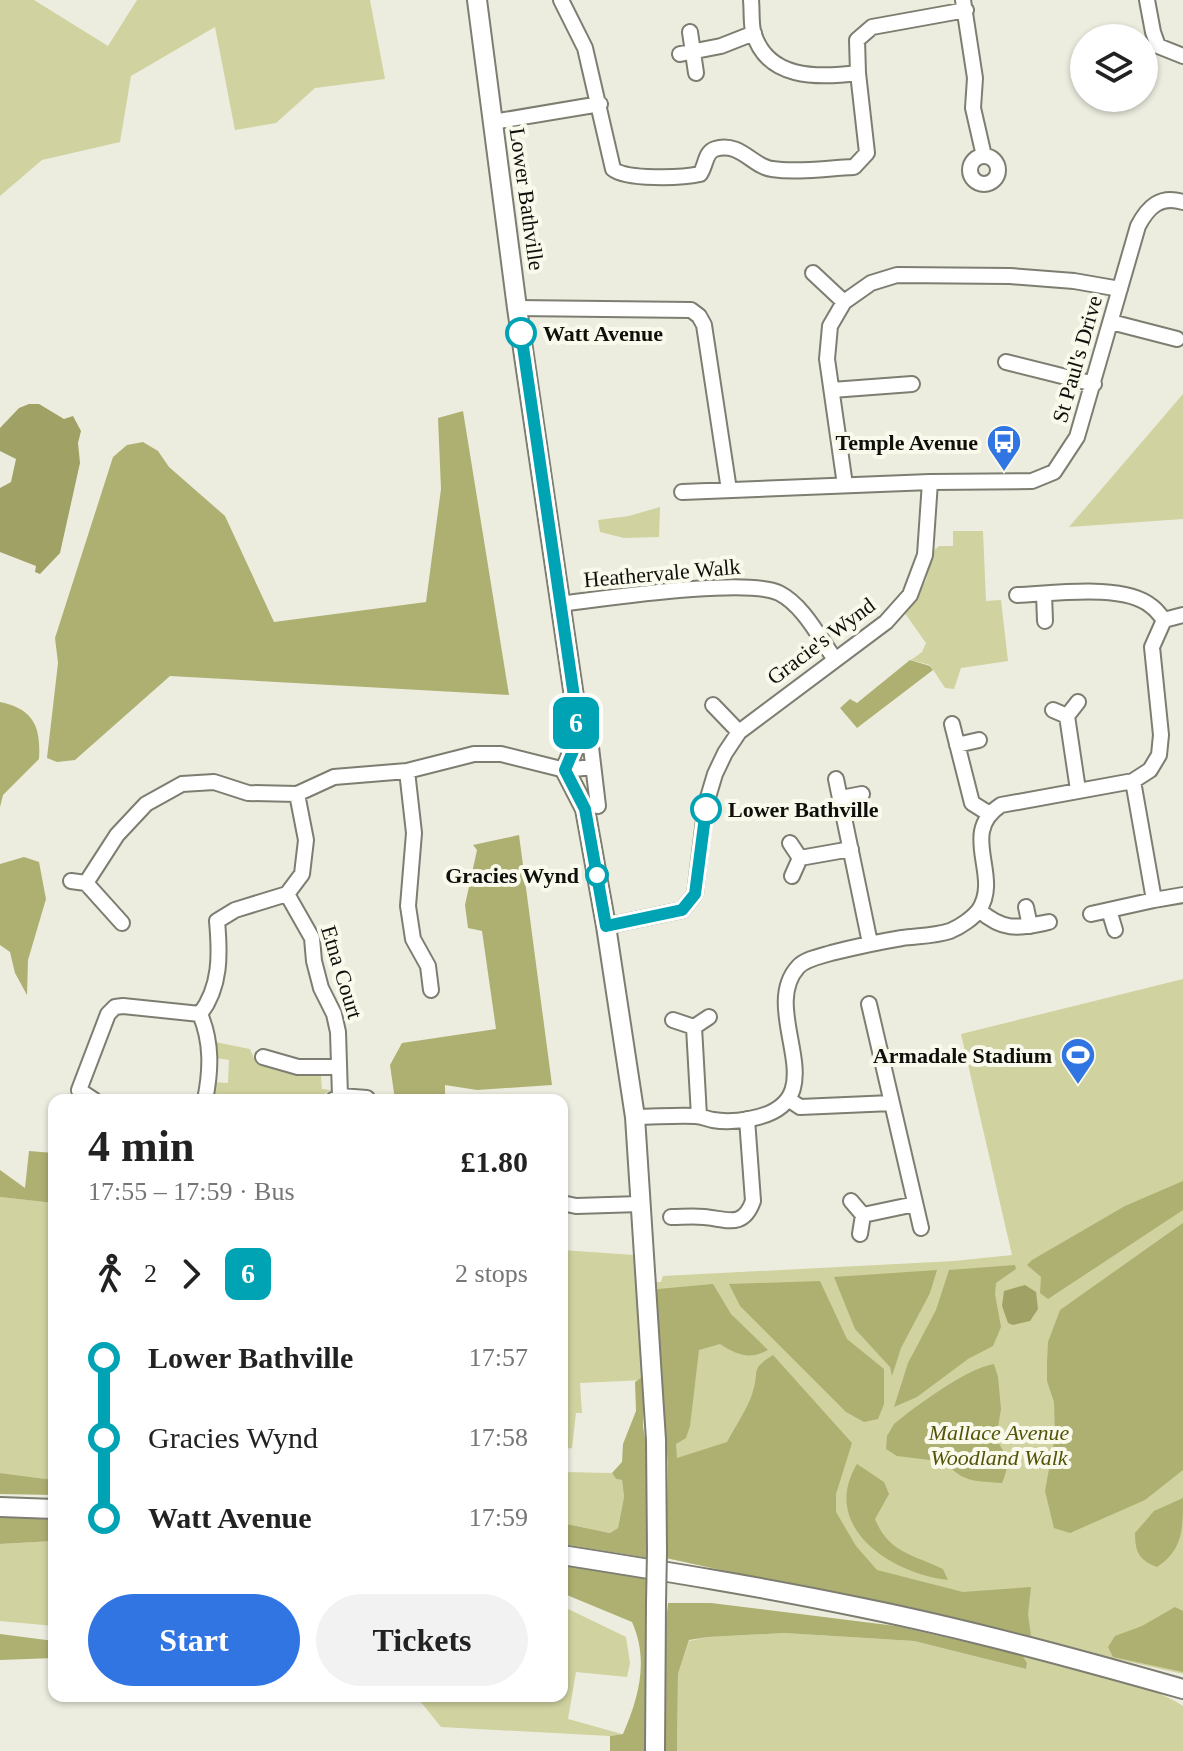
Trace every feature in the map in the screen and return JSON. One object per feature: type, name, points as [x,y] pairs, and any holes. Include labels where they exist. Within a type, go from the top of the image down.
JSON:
[{"type":"main road","name":"Lower Bathville","points":[[477,0],[517,308],[577,717],[573,751],[565,770]]},
{"type":"main road","points":[[565,770],[585,809],[635,1117],[656,1440],[655,1751]]},
{"type":"main road","points":[[0,1507],[48,1509]]},
{"type":"main road","points":[[568,1556],[866,1608],[973,1632],[1183,1689]]},
{"type":"main road","points":[[1161,1683],[1183,1696]]},
{"type":"street","points":[[561,0],[585,48],[612,166],[621,175],[695,176],[704,170],[711,150],[720,148],[745,152],[769,169],[854,167],[867,153],[857,40],[872,27],[964,5],[975,78],[973,108],[984,156]]},
{"type":"street","points":[[751,0],[754,33],[768,58],[790,72],[825,77],[858,73]]},
{"type":"street","points":[[1147,0],[1158,46],[1183,56]]},
{"type":"street","points":[[690,32],[686,53],[696,73]]},
{"type":"street","points":[[686,53],[721,46],[754,33]]},
{"type":"street","points":[[493,122],[600,104]]},
{"type":"street","name":"St Paul's Drive","points":[[682,492],[1032,481],[1054,472],[1077,437],[1138,226],[1148,208],[1164,200],[1183,202]]},
{"type":"street","points":[[813,273],[844,302]]},
{"type":"street","points":[[845,485],[827,359],[830,326],[844,302],[871,283],[897,275],[1010,276],[1074,281],[1120,289]]},
{"type":"street","points":[[517,308],[691,310],[699,316],[704,325],[729,490]]},
{"type":"street","points":[[1111,322],[1177,339]]},
{"type":"street","points":[[1006,362],[1094,384]]},
{"type":"street","points":[[832,390],[912,384]]},
{"type":"street","name":"Gracie's Wynd","points":[[606,926],[682,910],[695,894],[706,804],[725,753],[739,732],[886,622],[910,595],[925,555],[930,482]]},
{"type":"street","name":"Heathervale Walk","points":[[559,604],[753,587],[779,593],[799,610],[834,658]]},
{"type":"street","points":[[1044,594],[1045,621]]},
{"type":"street","points":[[1017,595],[1128,595],[1150,604],[1164,620]]},
{"type":"street","points":[[1164,620],[1183,615]]},
{"type":"street","points":[[635,1117],[699,1116],[713,1120],[747,1119],[773,1113],[788,1099],[795,1076],[785,1003],[789,984],[798,966],[815,958],[870,943],[950,931],[979,910],[987,890],[980,836],[988,813],[1001,805],[1133,781],[1150,770],[1159,755],[1161,735],[1152,647],[1164,620]]},
{"type":"street","points":[[1078,702],[1060,713],[1078,790]]},
{"type":"street","points":[[713,705],[739,732]]},
{"type":"street","points":[[588,722],[598,806]]},
{"type":"street","points":[[952,724],[972,803],[988,813]]},
{"type":"street","points":[[957,745],[979,740]]},
{"type":"street","points":[[122,923],[79,882],[146,804],[182,784],[214,782],[248,793],[297,794],[334,777],[407,771],[474,754],[501,754],[565,770],[592,767]]},
{"type":"street","points":[[407,771],[414,833],[408,906],[413,939],[428,966],[431,990]]},
{"type":"street","points":[[836,779],[870,943]]},
{"type":"street","points":[[1133,781],[1154,900]]},
{"type":"street","points":[[200,1014],[216,982],[220,958],[217,921],[235,910],[287,894],[302,874],[306,840],[297,794]]},
{"type":"street","points":[[841,798],[862,794]]},
{"type":"street","points":[[790,843],[800,858]]},
{"type":"street","points":[[800,858],[851,849]]},
{"type":"street","points":[[792,876],[800,858]]},
{"type":"street","name":"Etna Court","points":[[287,894],[312,938],[321,988],[334,1014],[338,1032],[337,1094]]},
{"type":"street","points":[[1091,914],[1183,895]]},
{"type":"street","points":[[1026,907],[1030,926]]},
{"type":"street","points":[[979,910],[992,922],[1010,928],[1049,922]]},
{"type":"street","points":[[1109,910],[1115,930]]},
{"type":"street","points":[[869,1004],[921,1228]]},
{"type":"street","points":[[78,1094],[72,1092],[108,1014],[115,1007],[200,1014]]},
{"type":"street","points":[[200,1014],[209,1035],[206,1094]]},
{"type":"street","points":[[694,1027],[709,1017]]},
{"type":"street","points":[[673,1020],[694,1027]]},
{"type":"street","points":[[694,1027],[699,1116]]},
{"type":"street","points":[[263,1057],[298,1067],[339,1067]]},
{"type":"street","points":[[788,1099],[800,1107],[892,1103]]},
{"type":"street","points":[[671,1217],[700,1216],[731,1221],[738,1220],[749,1211],[753,1201],[747,1119]]},
{"type":"street","points":[[851,1201],[863,1215],[860,1234]]},
{"type":"street","points":[[568,1204],[640,1204]]},
{"type":"street","points":[[863,1215],[915,1204]]},
{"type":"green space","points":[[0,0],[34,0],[108,46],[137,0],[370,0],[385,79],[315,88],[276,123],[235,130],[215,27],[131,76],[120,142],[42,160],[0,196]]},
{"type":"green space","points":[[1183,394],[1183,519],[1069,527]]},
{"type":"green space","points":[[660,507],[659,537],[624,538],[600,532],[598,520],[629,516]]},
{"type":"green space","points":[[953,531],[983,531],[986,601],[1001,600],[1008,661],[961,668],[954,689],[945,688],[930,665],[911,660],[922,652],[926,643],[904,612],[926,580],[933,551],[939,546],[953,546]]},
{"type":"green space","name":"Mallace Avenue Woodland Walk","points":[[1183,979],[1183,1674],[666,1558],[645,1282],[661,1282],[663,1276],[954,1261],[1012,1255],[961,1034]]},
{"type":"green space","points":[[215,1042],[250,1049],[256,1063],[321,1076],[322,1089],[331,1090],[324,1094],[215,1094],[213,1082],[228,1083],[229,1060],[216,1058]]},
{"type":"green space","points":[[0,1197],[48,1202],[48,1479],[0,1473]]},
{"type":"green space","points":[[568,1250],[634,1255],[645,1380],[580,1383],[582,1413],[576,1413],[572,1448],[568,1448]]},
{"type":"green space","points":[[568,1472],[612,1473],[616,1479],[622,1480],[624,1497],[618,1528],[610,1533],[568,1524]]},
{"type":"green space","points":[[48,1541],[48,1625],[0,1621],[0,1544]]},
{"type":"green space","points":[[568,1609],[626,1637],[630,1663],[627,1677],[576,1672],[568,1719],[622,1734],[610,1736],[441,1727],[421,1702],[568,1702]]},
{"type":"green space","points":[[784,1633],[914,1641],[1026,1669],[1027,1663],[1022,1655],[1128,1682],[1183,1706],[1183,1751],[677,1751],[678,1674],[689,1641]]},
{"type":"shaded area","points":[[39,404],[64,419],[73,416],[81,431],[78,443],[80,463],[60,553],[40,574],[35,572],[36,566],[0,552],[0,488],[11,482],[16,459],[0,451],[0,428],[19,408]]},
{"type":"shaded area","points":[[463,411],[509,695],[170,676],[75,760],[57,762],[47,758],[58,663],[55,638],[113,457],[127,445],[143,442],[158,451],[169,467],[225,516],[274,622],[426,602],[441,489],[438,418]]},
{"type":"shaded area","points":[[910,660],[930,666],[933,670],[857,728],[840,708],[850,699],[857,703]]},
{"type":"shaded area","points":[[0,702],[21,709],[33,721],[39,738],[39,759],[3,795],[0,807]]},
{"type":"shaded area","points":[[519,835],[552,1085],[477,1090],[445,1085],[445,1094],[394,1094],[390,1065],[402,1043],[496,1029],[482,931],[468,928],[465,905],[477,850],[473,845]]},
{"type":"shaded area","points":[[24,857],[39,862],[46,899],[28,960],[27,995],[15,973],[10,952],[0,945],[0,864]]},
{"type":"shaded area","points":[[29,1151],[48,1153],[48,1202],[0,1197],[0,1170],[25,1188]]},
{"type":"shaded area","points":[[1183,1181],[1183,1210],[1048,1299],[1040,1293],[1041,1277],[1027,1265],[1032,1260],[1125,1206]]},
{"type":"shaded area","points":[[1183,1223],[1183,1470],[1145,1500],[1070,1533],[1054,1528],[1045,1491],[1055,1436],[1054,1402],[1047,1381],[1047,1363],[1048,1342],[1060,1310]]},
{"type":"shaded area","points":[[1015,1265],[1016,1269],[996,1283],[1001,1327],[993,1346],[968,1359],[917,1397],[894,1407],[908,1363],[936,1310],[949,1270]]},
{"type":"shaded area","points":[[937,1270],[930,1293],[901,1348],[892,1376],[890,1367],[855,1329],[834,1277]]},
{"type":"shaded area","points":[[820,1281],[847,1339],[884,1369],[884,1404],[878,1419],[864,1422],[846,1412],[740,1306],[729,1284]]},
{"type":"shaded area","points":[[713,1284],[731,1314],[768,1350],[743,1355],[720,1344],[699,1350],[690,1426],[686,1438],[676,1444],[677,1458],[727,1442],[751,1397],[758,1367],[773,1355],[852,1443],[836,1494],[836,1512],[856,1546],[877,1570],[963,1592],[1031,1587],[1028,1614],[1031,1636],[666,1558],[668,1462],[652,1297],[658,1289]]},
{"type":"shaded area","points":[[1025,1285],[1036,1292],[1038,1309],[1030,1321],[1013,1325],[1008,1323],[1002,1306],[1004,1291]]},
{"type":"shaded area","points":[[994,1364],[1001,1409],[996,1440],[1006,1461],[1002,1483],[971,1480],[958,1474],[946,1462],[897,1456],[886,1449],[887,1436],[894,1424],[904,1416],[956,1380]]},
{"type":"shaded area","points":[[641,1378],[645,1380],[643,1426],[648,1457],[649,1558],[568,1545],[568,1524],[610,1533],[618,1528],[624,1497],[622,1480],[616,1479],[612,1473],[622,1462],[623,1444],[636,1411],[635,1382]]},
{"type":"shaded area","points":[[857,1464],[884,1482],[889,1494],[875,1519],[887,1539],[903,1551],[943,1569],[948,1580],[926,1576],[885,1557],[867,1543],[854,1527],[847,1508],[848,1487]]},
{"type":"shaded area","points":[[0,1473],[48,1479],[48,1495],[0,1494]]},
{"type":"shaded area","points":[[1183,1498],[1183,1519],[1177,1546],[1157,1567],[1139,1554],[1135,1533],[1154,1511]]},
{"type":"shaded area","points":[[0,1516],[48,1520],[48,1541],[0,1544]]},
{"type":"shaded area","points":[[568,1566],[647,1579],[645,1751],[610,1751],[610,1736],[623,1734],[640,1678],[640,1650],[632,1622],[568,1595]]},
{"type":"shaded area","points":[[668,1603],[711,1603],[896,1626],[1022,1655],[1027,1663],[1026,1669],[914,1641],[784,1633],[689,1640],[678,1674],[677,1751],[664,1751]]},
{"type":"shaded area","points":[[1175,1607],[1183,1611],[1183,1672],[1113,1657],[1108,1647],[1115,1636],[1142,1626]]},
{"type":"shaded area","points":[[0,1634],[48,1640],[48,1658],[0,1660]]},
{"type":"bus line","name":"6","points":[[521,333],[577,717],[573,751],[565,770],[585,809],[606,926],[682,910],[695,894],[706,809]]},
{"type":"place","name":"Watt Avenue","points":[[521,333]]},
{"type":"place","name":"Temple Avenue","points":[[1004,473]]},
{"type":"place","name":"Lower Bathville","points":[[706,809]]},
{"type":"place","name":"Gracies Wynd","points":[[597,875]]},
{"type":"place","name":"Armadale Stadium","points":[[1078,1086]]}]
